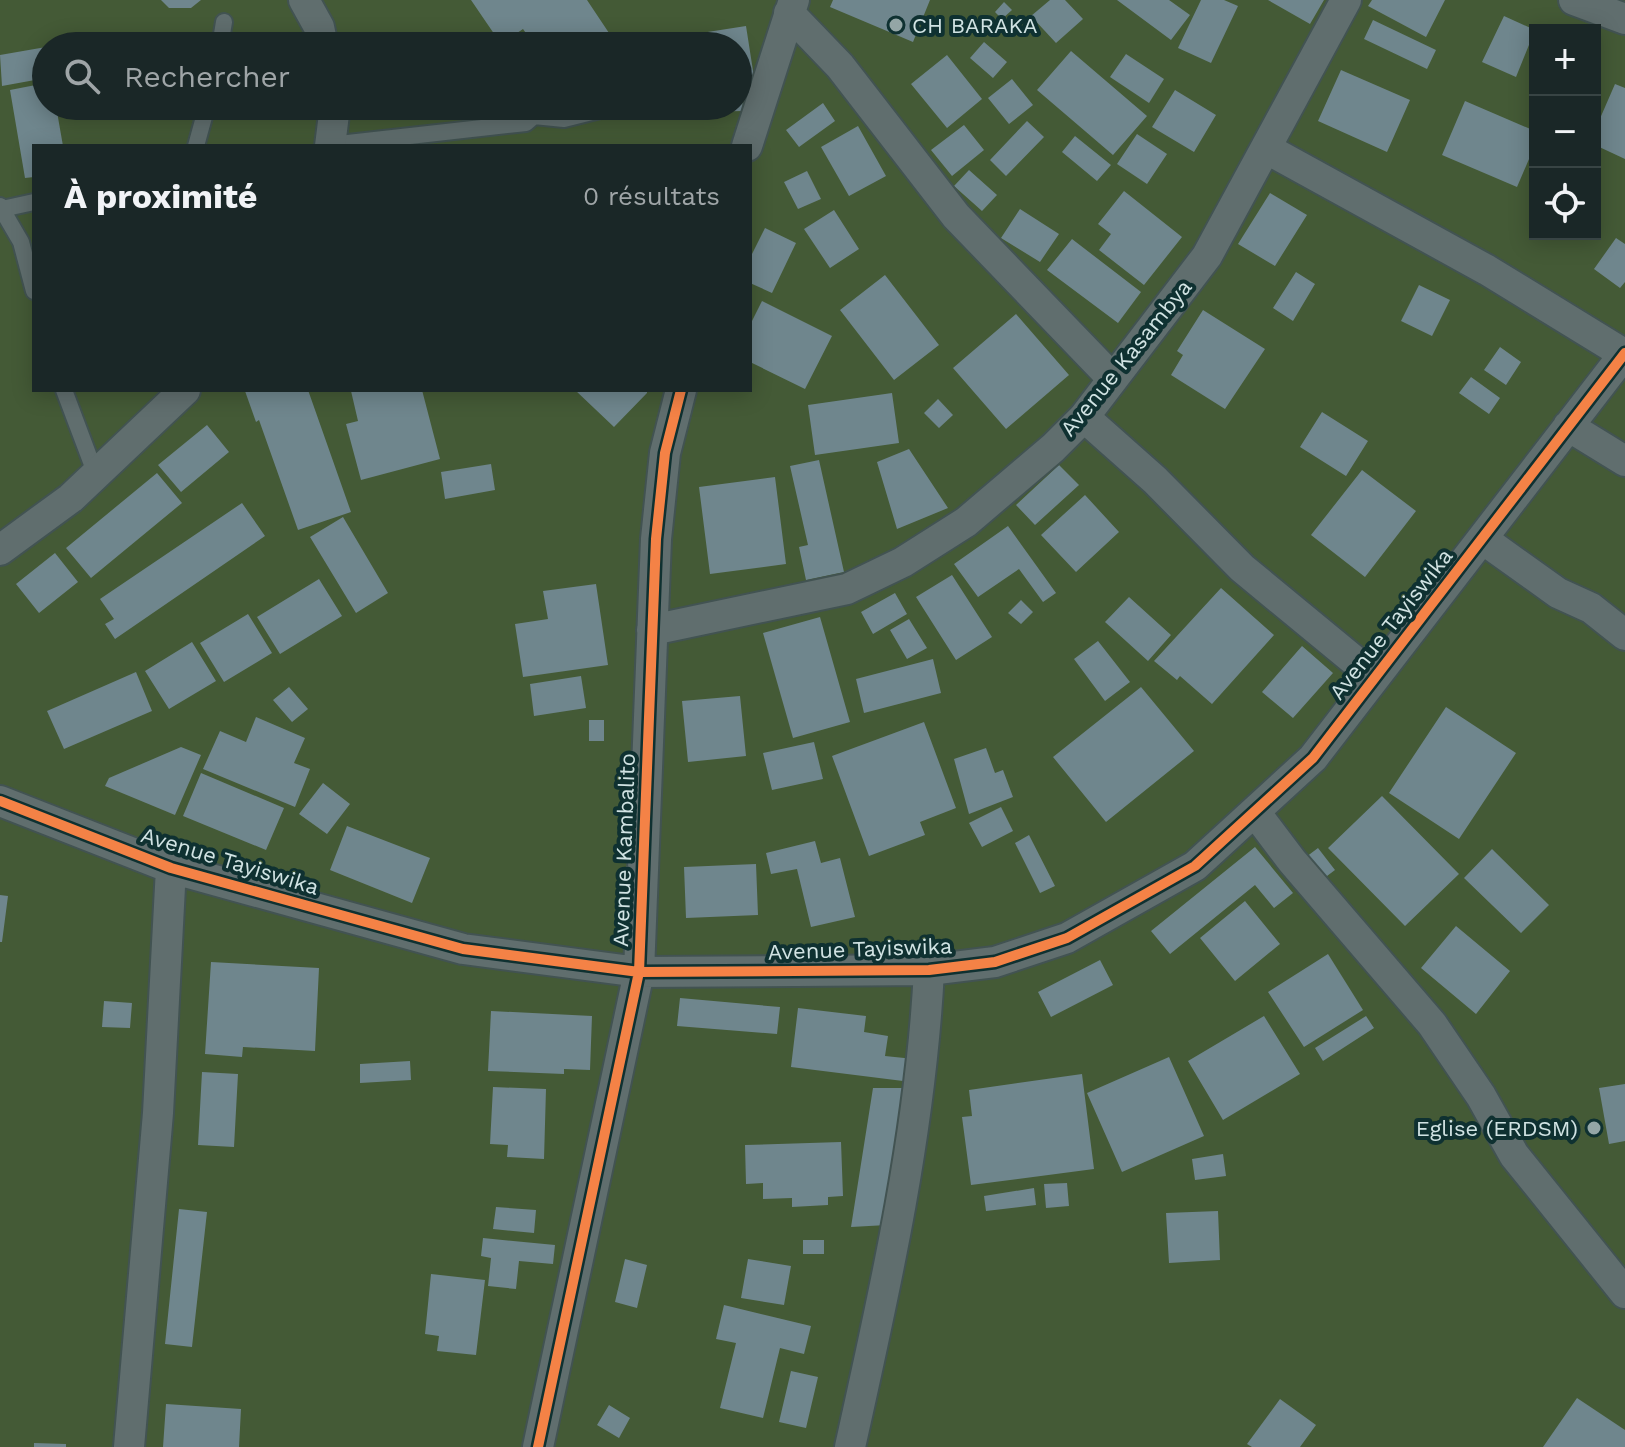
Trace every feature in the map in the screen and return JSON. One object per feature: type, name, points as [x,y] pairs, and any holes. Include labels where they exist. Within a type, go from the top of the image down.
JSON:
[{"type":"street","points":[[304,0],[320,32]]},
{"type":"street","name":"Avenue Kasambya","points":[[652,630],[847,589],[861,583],[966,522],[1084,417],[1207,256],[1346,0]]},
{"type":"street","points":[[1574,0],[1625,19]]},
{"type":"street","points":[[748,144],[792,7]]},
{"type":"street","points":[[792,7],[956,216],[1113,379]]},
{"type":"street","points":[[330,144],[333,120]]},
{"type":"street","points":[[1267,149],[1487,270],[1625,353]]},
{"type":"street","name":"Avenue Tayiswika","points":[[0,801],[171,868],[463,949],[639,972],[929,970],[995,962],[1067,938],[1195,866],[1313,758],[1373,676],[1484,540],[1625,353]]},
{"type":"street","points":[[0,550],[71,498],[183,392]]},
{"type":"street","name":"Avenue Kambalito","points":[[538,1447],[639,972],[656,539],[665,453],[680,392]]},
{"type":"street","points":[[1084,417],[1155,480],[1242,568],[1373,676]]},
{"type":"street","points":[[1568,426],[1625,461]]},
{"type":"street","points":[[1484,540],[1558,593],[1591,608],[1625,635]]},
{"type":"street","points":[[1255,812],[1292,861],[1432,1024],[1481,1096],[1514,1155],[1625,1293]]},
{"type":"street","points":[[129,1447],[158,1113],[171,868]]},
{"type":"street","points":[[850,1447],[886,1284],[925,1058],[929,970]]},
{"type":"lane","points":[[222,32],[224,22]]},
{"type":"lane","points":[[197,144],[203,120]]},
{"type":"lane","points":[[347,144],[526,123],[528,120]]},
{"type":"lane","points":[[32,202],[1,207],[21,242],[32,283]]},
{"type":"lane","points":[[65,392],[96,475]]},
{"type":"green space","points":[[0,0],[1625,0],[1625,1447],[0,1447]]},
{"type":"building","points":[[161,0],[201,0],[191,8],[169,8]]},
{"type":"building","points":[[471,0],[587,0],[608,32],[525,32],[523,29],[519,32],[493,32]]},
{"type":"building","name":"CH BARAKA","points":[[833,0],[930,0],[913,42],[830,7]]},
{"type":"building","points":[[1050,0],[1065,0],[1083,19],[1056,43],[1031,16]]},
{"type":"building","points":[[1117,0],[1169,0],[1190,15],[1171,40]]},
{"type":"building","points":[[1201,0],[1224,0],[1238,6],[1211,63],[1178,48]]},
{"type":"building","points":[[1268,0],[1324,0],[1310,24]]},
{"type":"building","points":[[1372,0],[1445,0],[1426,37],[1368,6]]},
{"type":"building","points":[[1004,2],[1012,10],[1002,19],[995,12]]},
{"type":"building","points":[[1504,16],[1529,27],[1529,45],[1516,77],[1482,62]]},
{"type":"building","points":[[1373,20],[1436,50],[1427,69],[1364,39]]},
{"type":"building","points":[[746,26],[747,32],[708,32]]},
{"type":"building","points":[[984,42],[1007,62],[993,78],[970,58]]},
{"type":"building","points":[[32,49],[32,81],[2,86],[0,55]]},
{"type":"building","points":[[1071,51],[1147,116],[1113,155],[1037,90]]},
{"type":"building","points":[[1126,54],[1164,79],[1149,103],[1110,77]]},
{"type":"building","points":[[947,55],[982,99],[947,128],[911,84]]},
{"type":"building","points":[[1341,70],[1410,100],[1387,152],[1318,121]]},
{"type":"building","points":[[1012,79],[1033,105],[1009,124],[988,98]]},
{"type":"building","points":[[1615,84],[1625,88],[1625,159],[1601,148],[1601,116]]},
{"type":"building","points":[[32,86],[32,120],[58,120],[63,144],[32,144],[32,177],[25,178],[10,90]]},
{"type":"building","points":[[1175,90],[1216,115],[1194,152],[1152,127]]},
{"type":"building","points":[[1465,101],[1529,128],[1529,159],[1517,187],[1442,155]]},
{"type":"building","points":[[823,103],[835,121],[799,147],[786,130]]},
{"type":"building","points":[[1027,121],[1044,137],[1006,176],[990,160]]},
{"type":"building","points":[[964,125],[984,150],[952,176],[931,150]]},
{"type":"building","points":[[858,126],[886,176],[849,196],[821,147]]},
{"type":"building","points":[[1137,134],[1167,154],[1147,184],[1117,164]]},
{"type":"building","points":[[1075,136],[1111,165],[1097,181],[1062,152]]},
{"type":"building","points":[[969,170],[997,195],[982,211],[954,186]]},
{"type":"building","points":[[807,171],[821,199],[798,209],[784,182]]},
{"type":"building","points":[[1124,191],[1182,237],[1144,285],[1099,250],[1111,234],[1098,224]]},
{"type":"building","points":[[1270,193],[1307,215],[1275,266],[1238,244]]},
{"type":"building","points":[[1020,209],[1059,234],[1040,262],[1001,238]]},
{"type":"building","points":[[834,210],[859,249],[830,268],[804,229]]},
{"type":"building","points":[[765,228],[796,243],[772,293],[752,284],[752,254]]},
{"type":"building","points":[[1616,238],[1625,244],[1625,282],[1620,288],[1594,269]]},
{"type":"building","points":[[1072,239],[1141,292],[1118,323],[1047,270]]},
{"type":"building","points":[[1296,272],[1315,284],[1293,321],[1273,308]]},
{"type":"building","points":[[885,275],[939,345],[894,380],[840,310]]},
{"type":"building","points":[[1419,285],[1450,300],[1432,336],[1401,321]]},
{"type":"building","points":[[762,301],[832,336],[805,389],[752,363],[752,321]]},
{"type":"building","points":[[1203,310],[1265,349],[1225,409],[1171,375],[1183,355],[1177,351]]},
{"type":"building","points":[[1016,314],[1069,375],[1006,429],[953,368]]},
{"type":"building","points":[[1500,347],[1521,362],[1506,385],[1484,370]]},
{"type":"building","points":[[1471,377],[1500,398],[1489,414],[1459,393]]},
{"type":"building","points":[[245,392],[309,392],[351,512],[298,530],[259,420],[256,422]]},
{"type":"building","points":[[351,392],[423,392],[440,459],[361,480],[346,424],[358,421]]},
{"type":"building","points":[[577,392],[647,392],[614,427]]},
{"type":"building","points":[[892,393],[899,443],[815,455],[808,405]]},
{"type":"building","points":[[938,399],[953,415],[939,428],[924,413]]},
{"type":"building","points":[[1322,412],[1368,441],[1346,476],[1300,447]]},
{"type":"building","points":[[207,425],[229,452],[181,492],[158,465]]},
{"type":"building","points":[[909,449],[948,508],[897,529],[877,462]]},
{"type":"building","points":[[819,460],[844,572],[806,580],[799,547],[808,545],[790,466]]},
{"type":"building","points":[[491,464],[495,490],[445,499],[441,472]]},
{"type":"building","points":[[1059,465],[1079,485],[1035,525],[1016,505]]},
{"type":"building","points":[[1362,470],[1416,511],[1365,577],[1311,535]]},
{"type":"building","points":[[157,473],[182,503],[91,578],[66,548]]},
{"type":"building","points":[[775,477],[786,564],[710,574],[699,487]]},
{"type":"building","points":[[1085,495],[1119,532],[1076,572],[1041,535]]},
{"type":"building","points":[[242,503],[265,536],[115,639],[105,624],[114,619],[100,599]]},
{"type":"building","points":[[343,517],[388,593],[356,613],[310,537]]},
{"type":"building","points":[[1008,526],[1056,593],[1043,602],[1019,569],[978,597],[954,564]]},
{"type":"building","points":[[55,553],[78,582],[39,613],[16,584]]},
{"type":"building","points":[[952,575],[992,637],[956,660],[916,597]]},
{"type":"building","points":[[319,579],[342,616],[280,654],[257,617]]},
{"type":"building","points":[[596,584],[608,665],[523,677],[515,624],[548,619],[543,591]]},
{"type":"building","points":[[1221,588],[1274,635],[1212,704],[1180,676],[1177,680],[1154,661]]},
{"type":"building","points":[[895,593],[907,614],[873,634],[861,612]]},
{"type":"building","points":[[1129,597],[1171,635],[1148,661],[1105,622]]},
{"type":"building","points":[[1021,600],[1033,612],[1021,624],[1008,613]]},
{"type":"building","points":[[248,614],[272,653],[224,682],[200,643]]},
{"type":"building","points":[[820,617],[850,722],[793,738],[763,633]]},
{"type":"building","points":[[909,619],[927,648],[907,659],[890,630]]},
{"type":"building","points":[[1098,641],[1130,682],[1105,701],[1074,659]]},
{"type":"building","points":[[192,642],[216,681],[169,709],[145,671]]},
{"type":"building","points":[[1302,646],[1333,673],[1293,718],[1262,692]]},
{"type":"building","points":[[933,659],[941,693],[864,713],[856,679]]},
{"type":"building","points":[[136,672],[152,711],[64,749],[47,711]]},
{"type":"building","points":[[581,676],[586,708],[534,716],[530,684]]},
{"type":"building","points":[[289,687],[308,709],[292,722],[273,700]]},
{"type":"building","points":[[1141,687],[1194,751],[1106,822],[1053,757]]},
{"type":"building","points":[[740,696],[746,756],[688,762],[682,701]]},
{"type":"building","points":[[1446,707],[1516,753],[1459,839],[1389,793]]},
{"type":"building","points":[[256,717],[305,738],[294,763],[310,769],[295,807],[203,769],[220,731],[246,742]]},
{"type":"building","points":[[589,720],[604,720],[604,741],[589,741]]},
{"type":"building","points":[[924,722],[956,808],[920,822],[925,835],[869,856],[832,756]]},
{"type":"building","points":[[814,742],[823,779],[772,790],[763,753]]},
{"type":"building","points":[[181,747],[201,755],[175,815],[105,786],[109,778]]},
{"type":"building","points":[[986,748],[995,773],[1003,770],[1013,797],[969,814],[954,759]]},
{"type":"building","points":[[201,773],[284,808],[266,850],[183,816]]},
{"type":"building","points":[[323,783],[350,804],[327,834],[299,814]]},
{"type":"building","points":[[1382,796],[1459,874],[1405,926],[1328,848]]},
{"type":"building","points":[[1001,807],[1013,831],[982,847],[969,823]]},
{"type":"building","points":[[347,826],[430,858],[412,903],[330,870]]},
{"type":"building","points":[[1029,835],[1055,886],[1040,893],[1015,843]]},
{"type":"building","points":[[815,841],[821,863],[840,858],[855,917],[811,927],[797,869],[771,874],[766,853]]},
{"type":"building","points":[[1255,847],[1293,893],[1274,908],[1255,885],[1170,954],[1151,931]]},
{"type":"building","points":[[1318,848],[1335,870],[1323,879],[1306,857]]},
{"type":"building","points":[[1492,849],[1549,905],[1521,933],[1464,878]]},
{"type":"building","points":[[756,864],[758,915],[686,918],[684,867]]},
{"type":"building","points":[[0,895],[8,896],[2,942],[0,942]]},
{"type":"building","points":[[1245,901],[1280,944],[1235,981],[1200,938]]},
{"type":"building","points":[[1456,926],[1510,971],[1476,1014],[1421,968]]},
{"type":"building","points":[[1328,954],[1363,1010],[1304,1047],[1268,992]]},
{"type":"building","points":[[1100,960],[1113,985],[1051,1017],[1038,992]]},
{"type":"building","points":[[211,962],[319,968],[315,1051],[243,1047],[242,1057],[205,1054]]},
{"type":"building","points":[[680,998],[780,1007],[777,1034],[677,1026]]},
{"type":"building","points":[[104,1001],[132,1003],[130,1028],[102,1027]]},
{"type":"building","points":[[798,1008],[866,1016],[864,1032],[888,1036],[885,1056],[914,1059],[911,1082],[791,1067]]},
{"type":"building","points":[[491,1011],[592,1016],[590,1070],[564,1069],[564,1074],[488,1071]]},
{"type":"building","points":[[1264,1016],[1300,1074],[1223,1120],[1188,1061]]},
{"type":"building","points":[[1366,1016],[1374,1028],[1323,1061],[1315,1048]]},
{"type":"building","points":[[1169,1057],[1204,1136],[1122,1172],[1087,1093]]},
{"type":"building","points":[[410,1061],[411,1080],[360,1083],[360,1064]]},
{"type":"building","points":[[202,1072],[238,1074],[234,1147],[198,1145]]},
{"type":"building","points":[[1082,1074],[1094,1169],[971,1185],[962,1117],[972,1116],[969,1090]]},
{"type":"building","points":[[1625,1084],[1625,1141],[1609,1144],[1599,1088]]},
{"type":"building","points":[[493,1087],[546,1089],[544,1159],[507,1157],[508,1145],[490,1144]]},
{"type":"building","points":[[873,1088],[909,1088],[887,1225],[851,1227]]},
{"type":"building","points":[[841,1142],[843,1196],[828,1197],[828,1205],[792,1207],[792,1198],[763,1199],[763,1183],[746,1184],[745,1145]]},
{"type":"building","points":[[1223,1154],[1226,1176],[1195,1180],[1192,1159]]},
{"type":"building","points":[[1067,1183],[1069,1206],[1046,1208],[1044,1184]]},
{"type":"building","points":[[1034,1188],[1036,1205],[986,1211],[984,1196]]},
{"type":"building","points":[[496,1207],[536,1210],[534,1233],[493,1229]]},
{"type":"building","points":[[179,1209],[207,1212],[192,1347],[165,1344]]},
{"type":"building","points":[[1218,1211],[1220,1260],[1169,1263],[1166,1213]]},
{"type":"building","points":[[483,1238],[555,1245],[553,1264],[519,1261],[516,1289],[488,1286],[491,1258],[481,1256]]},
{"type":"building","points":[[803,1240],[824,1240],[824,1254],[803,1254]]},
{"type":"building","points":[[625,1259],[647,1265],[637,1308],[615,1302]]},
{"type":"building","points":[[748,1259],[791,1266],[784,1305],[741,1298]]},
{"type":"building","points":[[431,1274],[485,1280],[476,1355],[437,1351],[439,1336],[425,1334]]},
{"type":"building","points":[[724,1305],[811,1326],[804,1354],[780,1348],[763,1418],[720,1408],[736,1343],[716,1339]]},
{"type":"building","points":[[791,1371],[818,1377],[806,1428],[779,1422]]},
{"type":"building","points":[[1577,1398],[1625,1430],[1625,1447],[1543,1447]]},
{"type":"building","points":[[1280,1399],[1316,1425],[1300,1447],[1252,1447],[1247,1444]]},
{"type":"building","points":[[166,1404],[241,1409],[239,1447],[163,1447]]},
{"type":"building","points":[[609,1405],[630,1418],[619,1438],[597,1425]]},
{"type":"building","points":[[34,1443],[66,1444],[66,1447],[34,1447]]},
{"type":"cycle path","points":[[0,801],[171,868],[463,949],[639,972],[929,970],[995,962],[1067,938],[1195,866],[1313,758],[1625,353]]},
{"type":"cycle path","points":[[538,1447],[639,972],[656,539],[665,453],[680,392]]},
{"type":"place","name":"CH BARAKA","points":[[896,25]]},
{"type":"place","name":"Eglise (ERDSM)","points":[[1594,1128]]}]
